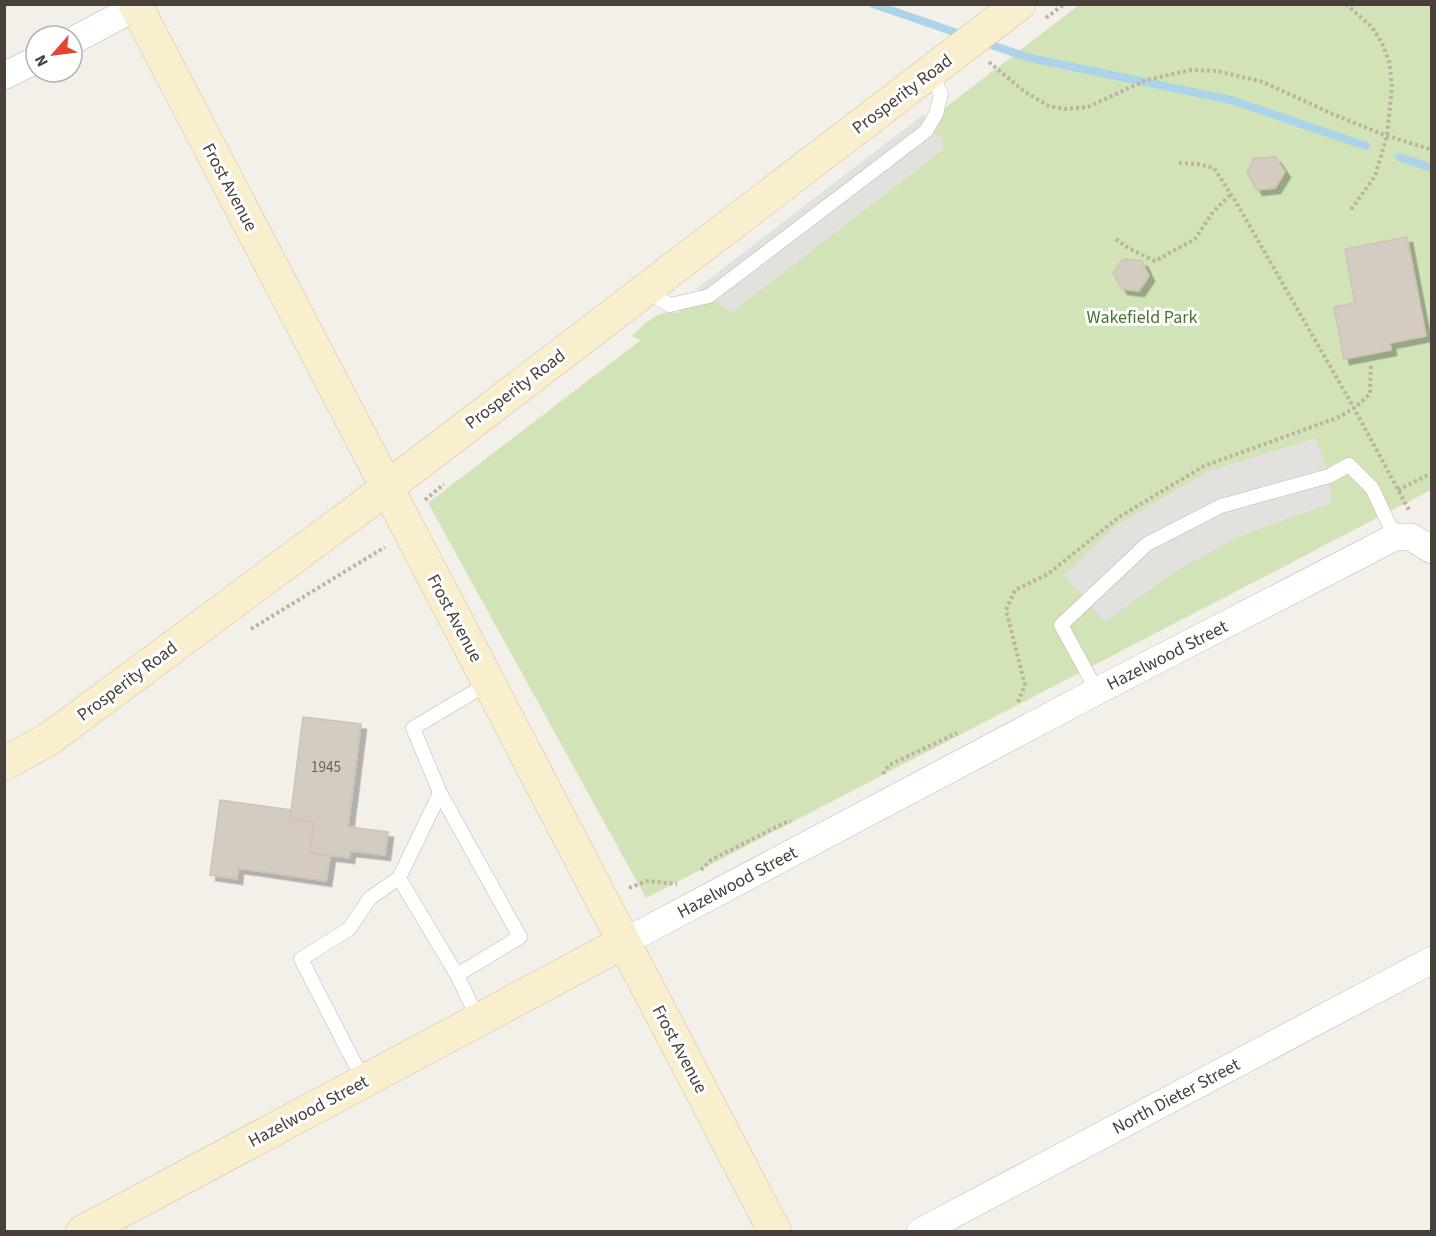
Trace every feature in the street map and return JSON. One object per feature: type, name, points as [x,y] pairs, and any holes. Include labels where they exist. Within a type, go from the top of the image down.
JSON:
[{"type":"street","name":"Prosperity Road","points":[[4,764],[49,739],[387,487],[1019,4]]},
{"type":"street","points":[[84,35],[138,6]]},
{"type":"street","name":"Frost Avenue","points":[[138,6],[776,1232]]},
{"type":"street","points":[[4,76],[24,66]]},
{"type":"street","name":"Hazelwood Street","points":[[81,1232],[1097,691],[1412,541]]},
{"type":"street","name":"North Dieter Street","points":[[920,1232],[1431,960]]},
{"type":"lane","points":[[644,291],[670,305],[709,296],[926,131],[936,114],[941,94],[931,72]]},
{"type":"lane","points":[[1097,691],[1061,625],[1146,544],[1221,506],[1329,476],[1349,465],[1372,488],[1412,541]]},
{"type":"lane","points":[[458,975],[520,937],[440,793],[413,728],[489,683]]},
{"type":"lane","points":[[367,1079],[355,1064],[301,959],[349,929],[370,898],[399,878],[440,793]]},
{"type":"lane","points":[[399,878],[458,975],[480,1019]]},
{"type":"path","points":[[1346,4],[1372,27],[1382,43],[1389,61],[1392,86],[1387,136],[1375,176],[1350,211]]},
{"type":"path","points":[[969,43],[1025,92],[1049,106],[1065,109],[1088,108],[1146,80],[1191,70],[1217,71],[1263,82],[1335,115],[1387,136],[1431,150]]},
{"type":"path","points":[[1179,164],[1198,164],[1214,168],[1231,194],[1354,408],[1411,514],[1412,541]]},
{"type":"path","points":[[1116,239],[1128,248],[1155,261],[1195,239],[1213,212],[1231,194]]},
{"type":"path","points":[[1017,706],[1025,685],[1006,610],[1015,590],[1048,574],[1119,517],[1204,466],[1339,417],[1354,408],[1370,394],[1371,363]]},
{"type":"path","points":[[1398,490],[1431,473]]},
{"type":"path","points":[[880,779],[890,765],[963,730]]},
{"type":"path","points":[[699,872],[711,860],[784,823],[794,821]]},
{"type":"path","points":[[603,900],[647,881],[679,884],[686,881]]},
{"type":"green space","name":"Wakefield Park","points":[[1079,5],[1431,5],[1431,490],[646,898],[428,503],[641,340],[632,336],[647,322],[663,313],[677,313]]},
{"type":"shaded area","points":[[924,114],[934,133],[943,139],[943,150],[732,312],[696,289]]},
{"type":"shaded area","points":[[1316,438],[1329,476],[1332,503],[1235,538],[1173,573],[1105,622],[1064,575],[1118,524],[1209,471]]},
{"type":"building","points":[[1275,157],[1285,172],[1275,188],[1257,190],[1247,173],[1254,158]]},
{"type":"building","points":[[1407,237],[1426,336],[1390,343],[1391,350],[1344,359],[1334,307],[1355,303],[1345,249]]},
{"type":"building","points":[[1123,259],[1142,261],[1149,276],[1139,291],[1122,289],[1113,273]]},
{"type":"building","points":[[303,717],[361,724],[348,827],[388,832],[385,855],[350,851],[349,858],[310,853],[314,822],[290,819]]},
{"type":"building","points":[[220,800],[291,810],[290,819],[314,822],[310,853],[330,856],[326,881],[238,868],[237,879],[210,875]]},
{"type":"waterway","points":[[873,4],[963,35]]},
{"type":"waterway","points":[[983,42],[1030,58],[1231,100],[1366,146]]},
{"type":"waterway","points":[[1399,157],[1432,168]]}]
